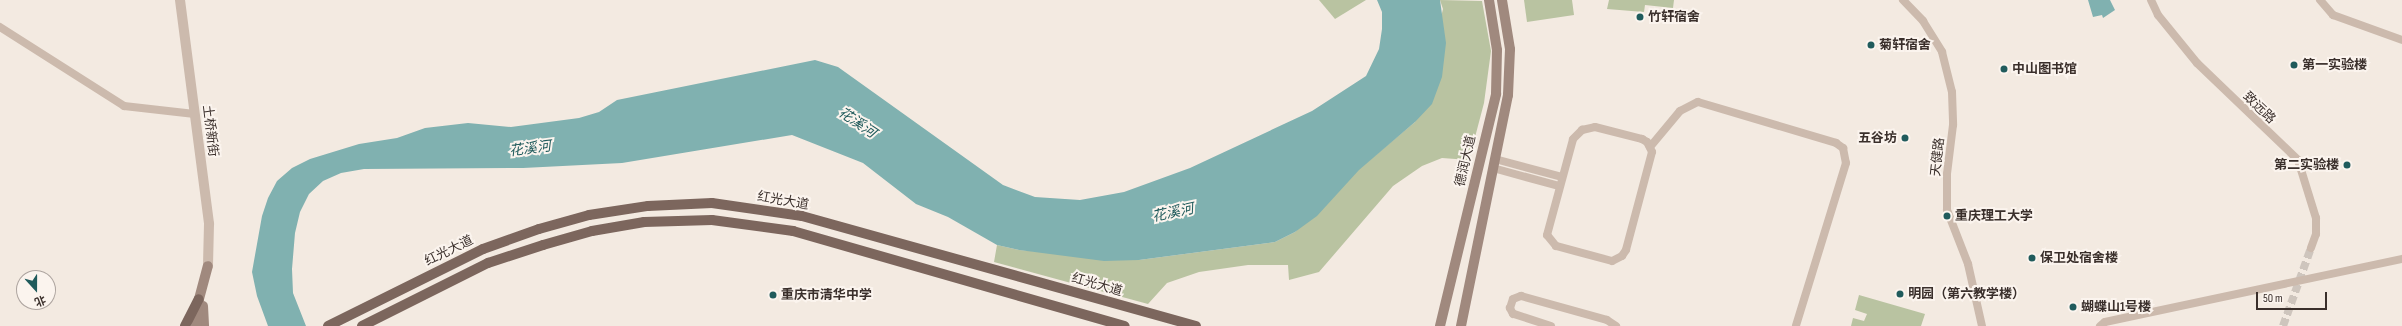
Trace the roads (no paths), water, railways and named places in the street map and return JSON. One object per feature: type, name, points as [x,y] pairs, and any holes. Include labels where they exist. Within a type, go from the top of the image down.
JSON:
[{"type":"main road","name":"德润大道","points":[[1440,326],[1496,94],[1497,50],[1488,0]]},
{"type":"main road","name":"德润大道","points":[[1460,326],[1508,95],[1510,49],[1502,0]]},
{"type":"main road","name":"红光大道","points":[[328,326],[369,304],[483,249],[539,229],[589,216],[648,206],[712,203],[802,216],[1196,326]]},
{"type":"main road","points":[[362,326],[488,262],[543,245],[592,231],[644,222],[712,220],[794,231],[1125,326]]},
{"type":"main road","name":"土桥新街","points":[[204,326],[201,301],[208,266]]},
{"type":"main road","points":[[195,323],[201,301]]},
{"type":"main road","points":[[185,326],[201,301]]},
{"type":"street","name":"土桥新街","points":[[180,0],[209,224],[208,266]]},
{"type":"street","name":"天健路","points":[[1903,0],[1923,21],[1942,52],[1952,92],[1953,125],[1947,174],[1947,210],[1968,264],[1982,326]]},
{"type":"street","name":"致远路","points":[[2151,0],[2158,15],[2197,63],[2298,160],[2316,218],[2316,234],[2311,248]]},
{"type":"street","points":[[2320,0],[2333,15],[2402,40]]},
{"type":"street","points":[[0,28],[124,106],[195,114]]},
{"type":"street","points":[[1650,147],[1680,111],[1698,102],[1836,143],[1843,148],[1846,163],[1796,326]]},
{"type":"street","points":[[1588,128],[1642,140],[1650,147],[1652,158],[1626,250],[1617,259],[1605,261],[1556,246],[1550,240],[1547,230],[1573,139],[1577,133],[1588,128]]},
{"type":"street","points":[[1494,163],[1562,177]]},
{"type":"street","points":[[1494,163],[1560,186]]},
{"type":"street","points":[[2100,326],[2105,322],[2402,259]]},
{"type":"street","points":[[1552,326],[1513,314],[1510,308],[1513,299],[1521,296],[1607,320],[1616,326]]},
{"type":"water","name":"花溪河","points":[[1377,0],[1440,0],[1446,43],[1442,77],[1432,104],[1415,122],[1359,170],[1317,216],[1295,232],[1275,242],[1139,260],[1104,261],[1019,250],[997,245],[948,217],[916,204],[863,163],[792,135],[622,163],[523,168],[364,169],[341,173],[323,181],[309,194],[300,212],[295,233],[292,269],[293,293],[306,326],[268,326],[257,296],[252,272],[262,216],[268,198],[277,181],[292,168],[310,159],[359,144],[397,138],[425,128],[468,123],[511,127],[579,118],[599,112],[617,100],[815,60],[838,67],[1003,185],[1035,197],[1080,200],[1124,192],[1190,168],[1312,111],[1366,76],[1379,49],[1382,29],[1382,12]]},
{"type":"water","points":[[2088,0],[2110,0],[2115,10],[2103,18],[2102,15],[2093,17]]},
{"type":"tunnel","points":[[2283,326],[2311,248]]},
{"type":"place","name":"竹轩宿舍","points":[[1640,17]]},
{"type":"place","name":"菊轩宿舍","points":[[1871,45]]},
{"type":"place","name":"第一实验楼","points":[[2294,65]]},
{"type":"place","name":"中山图书馆","points":[[2004,69]]},
{"type":"place","name":"五谷坊","points":[[1905,138]]},
{"type":"place","name":"第二实验楼","points":[[2347,165]]},
{"type":"place","name":"重庆理工大学","points":[[1947,216]]},
{"type":"place","name":"保卫处宿舍楼","points":[[2032,258]]},
{"type":"place","name":"明园（第六教学楼）","points":[[1900,294]]},
{"type":"place","name":"重庆市清华中学","points":[[773,295]]},
{"type":"place","name":"蝴蝶山1号楼","points":[[2073,307]]}]
